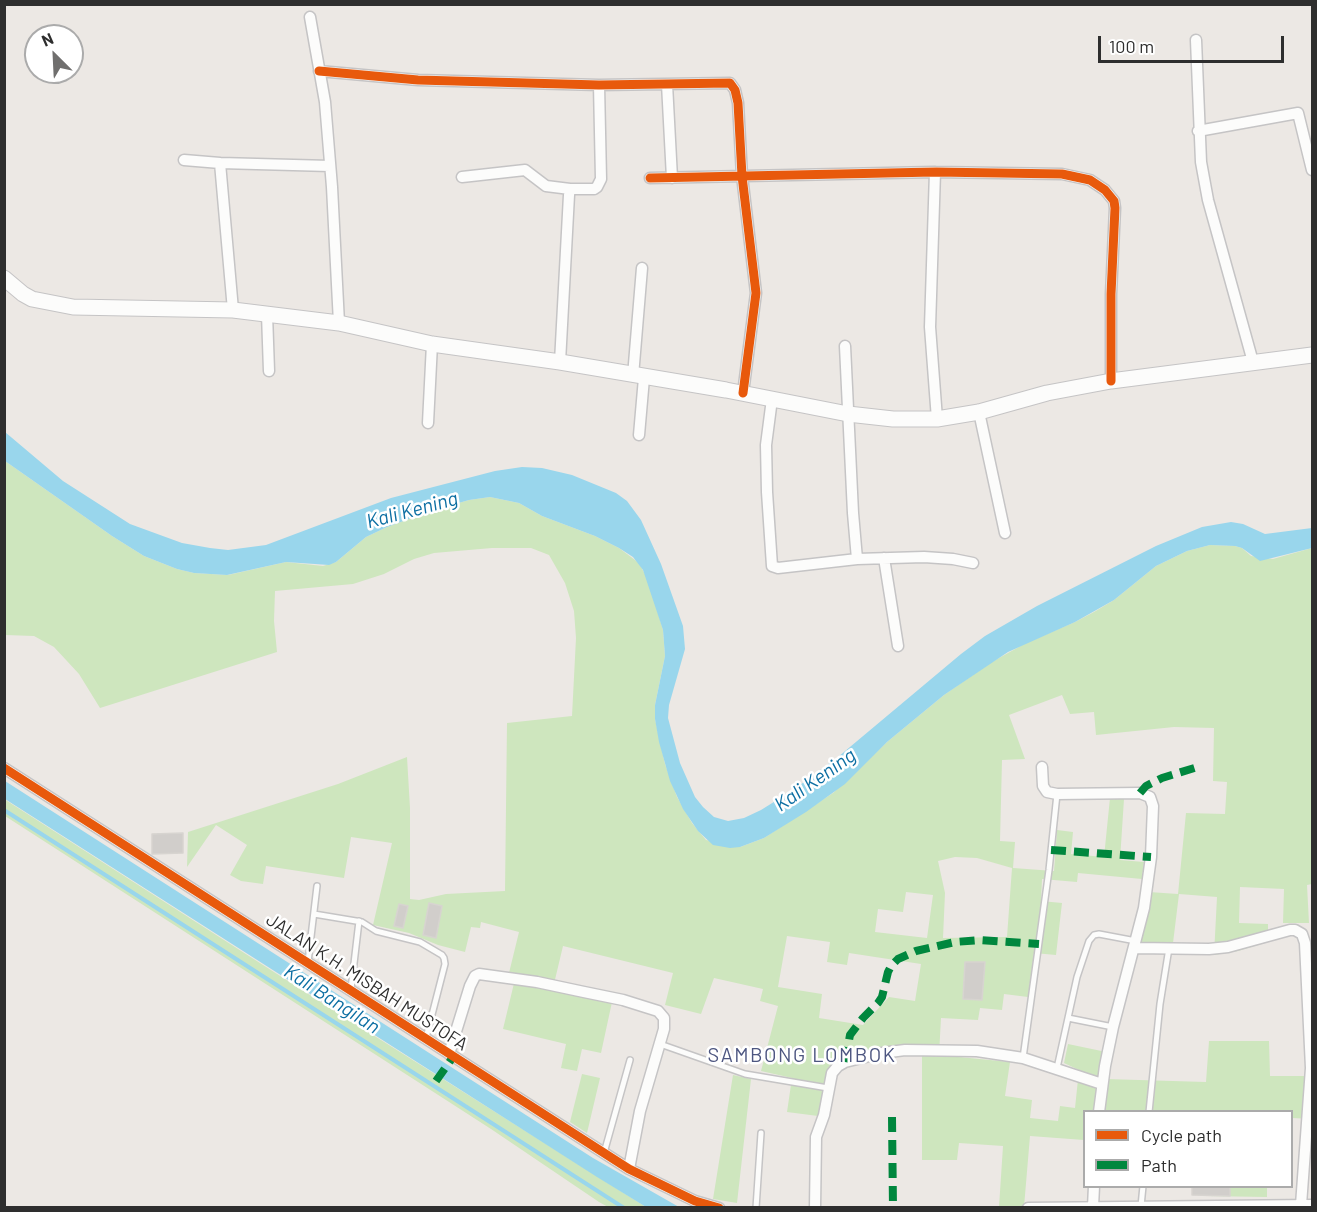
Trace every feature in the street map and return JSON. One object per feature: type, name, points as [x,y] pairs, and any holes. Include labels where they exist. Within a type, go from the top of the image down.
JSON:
[{"type":"main road","points":[[4,278],[22,294],[32,299],[73,307],[233,310],[339,323],[432,344],[743,393],[848,414],[893,419],[937,418],[979,412],[1047,393],[1111,381],[1312,355]]},
{"type":"street","points":[[310,17],[325,102],[339,323]]},
{"type":"street","points":[[1196,40],[1201,162],[1208,200],[1253,362]]},
{"type":"street","points":[[319,71],[418,80],[599,85],[730,83],[738,103],[742,176],[756,293],[743,393]]},
{"type":"street","points":[[667,84],[672,177]]},
{"type":"street","points":[[462,177],[525,170],[546,186],[594,189],[599,183],[599,85]]},
{"type":"street","points":[[1198,131],[1299,113],[1312,170]]},
{"type":"street","points":[[184,160],[330,166]]},
{"type":"street","points":[[220,163],[233,310]]},
{"type":"street","points":[[935,172],[930,327],[937,418]]},
{"type":"street","points":[[650,178],[935,172],[1062,174],[1090,180],[1105,190],[1115,208],[1111,294],[1111,381]]},
{"type":"street","points":[[560,363],[570,189]]},
{"type":"street","points":[[639,435],[638,377],[642,268]]},
{"type":"street","points":[[267,314],[269,371]]},
{"type":"street","points":[[428,423],[432,344]]},
{"type":"street","points":[[845,346],[852,513],[857,560]]},
{"type":"street","points":[[772,399],[766,457],[772,566],[777,568],[857,560],[924,557],[973,563]]},
{"type":"street","points":[[979,412],[1005,533]]},
{"type":"street","points":[[884,558],[898,646]]},
{"type":"street","points":[[1041,767],[1044,789],[1047,792],[1146,794],[1152,801],[1154,812],[1144,908],[1113,1027],[1099,1110]]},
{"type":"street","name":"JALAN K.H. MISBAH MUSTOFA","points":[[4,768],[629,1169],[695,1201],[719,1208]]},
{"type":"street","points":[[1028,1208],[1307,1205],[1311,1068],[1305,943],[1302,934],[1290,930],[1228,947],[1169,948],[1136,944]]},
{"type":"street","points":[[449,1054],[475,976],[485,974],[623,1000],[658,1011],[662,1014],[665,1023],[642,1103],[629,1169]]},
{"type":"street","points":[[815,1208],[815,1145],[824,1115],[828,1088],[832,1073],[838,1066],[851,1060],[894,1051],[927,1049],[977,1051],[1023,1058],[1102,1084]]},
{"type":"street","points":[[1093,1207],[1094,1188]]},
{"type":"lane","points":[[1023,1058],[1057,794]]},
{"type":"lane","points":[[308,963],[317,886]]},
{"type":"lane","points":[[314,914],[359,921],[376,931],[420,942],[444,958],[445,964],[425,1039]]},
{"type":"lane","points":[[350,991],[359,921]]},
{"type":"lane","points":[[1057,1068],[1079,967],[1091,938],[1094,935],[1104,934],[1136,944]]},
{"type":"lane","points":[[1149,1110],[1160,1004],[1169,948]]},
{"type":"lane","points":[[1068,1018],[1113,1027]]},
{"type":"lane","points":[[660,1044],[745,1074],[828,1088]]},
{"type":"lane","points":[[604,1153],[630,1060]]},
{"type":"lane","points":[[756,1208],[761,1133]]},
{"type":"lane","points":[[1141,1206],[1143,1188]]},
{"type":"green space","points":[[5,461],[144,556],[194,573],[228,575],[286,562],[323,566],[336,562],[366,537],[431,511],[469,500],[490,497],[519,503],[542,516],[595,536],[619,548],[639,563],[647,578],[663,630],[665,656],[655,705],[655,719],[665,764],[677,797],[692,823],[706,840],[740,847],[764,838],[833,793],[887,742],[944,695],[990,663],[1026,643],[1094,612],[1114,600],[1156,566],[1187,551],[1210,545],[1235,546],[1242,548],[1251,556],[1273,559],[1312,548],[1312,884],[1307,885],[1309,923],[1283,923],[1284,889],[1240,887],[1239,923],[1268,924],[1268,942],[1214,955],[1217,897],[1179,894],[1173,943],[1141,942],[1149,892],[1178,894],[1186,813],[1225,814],[1227,782],[1213,781],[1214,728],[1174,727],[1096,735],[1094,712],[1070,714],[1062,695],[1009,715],[1025,759],[1002,760],[1000,841],[1015,842],[1013,868],[1054,871],[1057,830],[1073,832],[1071,854],[1104,857],[1110,798],[1124,799],[1120,860],[1144,862],[1142,879],[1078,873],[1077,882],[1042,879],[1041,901],[1062,903],[1056,955],[1034,953],[1028,997],[1004,994],[1002,1010],[980,1008],[978,1020],[941,1018],[939,1055],[1010,1062],[1005,1096],[1032,1100],[1030,1118],[1058,1121],[1060,1106],[1075,1108],[1079,1070],[1064,1063],[1068,1044],[1111,1053],[1106,1079],[1206,1082],[1209,1041],[1269,1041],[1270,1076],[1312,1076],[1312,1119],[1293,1118],[1293,1110],[1083,1110],[1083,1140],[1030,1136],[1024,1207],[999,1207],[1003,1146],[959,1143],[957,1160],[922,1160],[922,1045],[873,1049],[839,1059],[827,1071],[818,1116],[787,1112],[792,1078],[761,1071],[778,1006],[760,1001],[763,989],[714,978],[701,1014],[665,1005],[673,973],[563,946],[553,988],[612,1002],[601,1053],[582,1049],[577,1071],[561,1068],[566,1044],[503,1029],[516,975],[509,973],[519,932],[481,922],[480,928],[471,927],[465,952],[438,945],[409,933],[373,925],[392,843],[351,837],[344,878],[266,866],[263,884],[241,881],[230,875],[247,845],[216,825],[187,867],[188,832],[338,784],[407,757],[410,808],[410,899],[419,900],[446,894],[505,891],[507,723],[572,716],[576,638],[574,611],[565,583],[549,555],[531,548],[492,548],[434,553],[353,584],[275,591],[274,621],[277,652],[100,708],[79,674],[54,647],[34,636],[5,635]],"holes":[[[955,857],[977,858],[1012,868],[1007,937],[943,938],[945,893],[938,861]],[[906,892],[933,895],[927,938],[875,932],[878,909],[903,912]],[[787,936],[830,942],[827,962],[847,965],[849,953],[921,964],[915,1001],[889,997],[863,1025],[819,1018],[822,994],[778,987]]]},
{"type":"green space","points":[[4,799],[646,1207],[608,1207],[599,1202],[491,1129],[5,816]]},
{"type":"green space","points":[[582,1074],[600,1078],[587,1133],[570,1122]]},
{"type":"green space","points":[[733,1075],[751,1079],[737,1203],[713,1199]]},
{"type":"green space","points":[[1204,1188],[1267,1188],[1267,1197],[1204,1196]]},
{"type":"water","name":"Kali Kening","points":[[5,432],[63,481],[130,524],[182,543],[228,550],[266,545],[391,498],[495,471],[522,467],[542,468],[572,475],[616,493],[627,501],[641,520],[661,564],[683,626],[685,649],[669,705],[668,718],[680,763],[695,797],[703,807],[714,817],[728,821],[744,818],[761,810],[793,790],[838,757],[985,636],[1037,606],[1156,546],[1202,527],[1231,522],[1243,524],[1265,534],[1312,528],[1312,548],[1260,561],[1242,548],[1210,545],[1187,551],[1156,566],[1114,600],[1075,622],[1008,652],[944,695],[887,742],[845,784],[806,812],[764,838],[740,847],[730,848],[713,845],[698,831],[683,809],[670,781],[655,719],[655,705],[665,656],[663,630],[643,570],[633,557],[619,548],[595,536],[542,516],[519,503],[490,497],[469,500],[431,511],[387,527],[366,537],[336,562],[329,565],[286,562],[227,575],[194,573],[144,556],[5,461]]},
{"type":"water","name":"Kali Bangilan","points":[[5,781],[593,1158],[679,1207],[646,1207],[597,1177],[5,799]]},
{"type":"building","points":[[183,833],[183,853],[152,854],[152,834]]},
{"type":"building","points":[[429,903],[442,906],[436,938],[423,935]]},
{"type":"building","points":[[399,904],[408,906],[403,928],[394,926]]},
{"type":"building","points":[[965,962],[985,962],[982,1000],[963,999]]},
{"type":"building","points":[[1192,1188],[1230,1188],[1230,1196],[1192,1195]]},
{"type":"waterway","name":"Kali Bangilan","points":[[4,810],[624,1208]]},
{"type":"marked path","points":[[1140,793],[1146,786],[1162,778],[1201,766]]},
{"type":"marked path","points":[[1051,850],[1151,857]]},
{"type":"marked path","points":[[845,1062],[850,1035],[882,997],[888,972],[898,959],[916,951],[955,942],[980,940],[1039,944]]},
{"type":"marked path","points":[[436,1081],[453,1057]]},
{"type":"marked path","points":[[892,1117],[893,1208]]},
{"type":"cycle path","points":[[319,71],[418,80],[599,85],[730,83],[735,90],[738,103],[742,176],[756,293],[743,393]]},
{"type":"cycle path","points":[[650,178],[935,172],[1062,174],[1090,180],[1105,190],[1114,201],[1115,208],[1111,294],[1111,381]]},
{"type":"cycle path","points":[[4,768],[629,1169],[695,1201],[719,1208]]},
{"type":"district","name":"SAMBONG LOMBOK","points":[[802,1055]]}]
